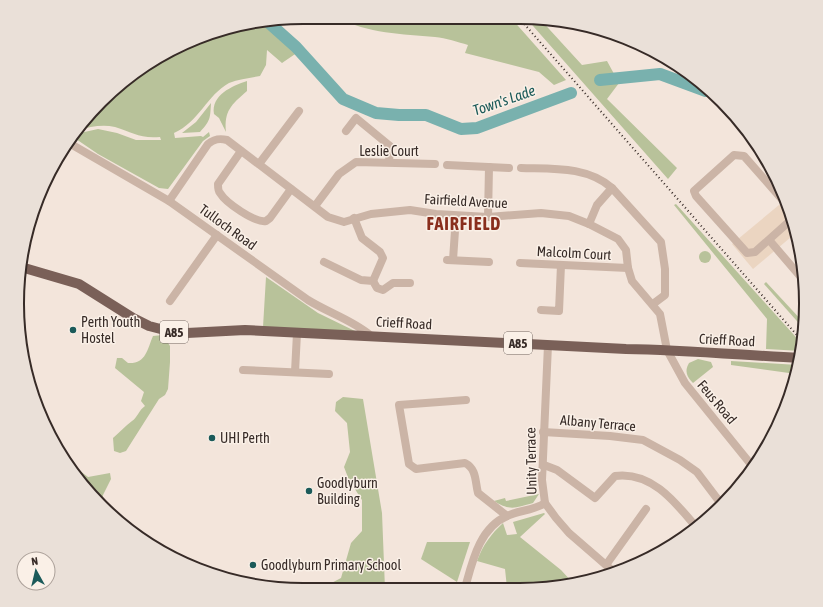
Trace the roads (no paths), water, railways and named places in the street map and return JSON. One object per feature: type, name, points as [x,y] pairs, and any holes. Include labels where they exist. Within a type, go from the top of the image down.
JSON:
[{"type":"main road","name":"Crieff Road","points":[[26,268],[78,284],[133,318],[162,330],[187,333],[230,330],[370,335],[794,358]]},
{"type":"street","points":[[259,164],[299,111]]},
{"type":"street","points":[[346,131],[356,118],[390,146],[389,162]]},
{"type":"street","name":"Fairfield Avenue","points":[[169,201],[212,141],[218,139],[227,140],[328,217],[344,222],[372,214],[410,210],[456,216],[488,217],[541,214],[569,216],[589,224],[618,239],[626,250],[628,268],[632,281],[660,314],[667,350]]},
{"type":"street","name":"Tulloch Road","points":[[72,146],[169,201],[308,300],[328,312],[357,325],[370,335]]},
{"type":"street","points":[[241,151],[218,184],[221,195],[239,209],[254,220],[266,221],[291,189]]},
{"type":"street","points":[[776,192],[744,156],[738,154],[734,155],[694,191],[696,196],[747,253],[755,252],[770,241],[787,225]]},
{"type":"street","name":"Leslie Court","points":[[315,206],[339,174],[349,165],[362,161],[435,164]]},
{"type":"street","points":[[447,165],[509,168]]},
{"type":"street","points":[[488,217],[489,167]]},
{"type":"street","points":[[521,168],[585,172],[599,178],[612,188],[661,242],[665,295],[653,304]]},
{"type":"street","points":[[589,224],[597,205],[612,188]]},
{"type":"street","points":[[456,216],[450,260],[489,262]]},
{"type":"street","points":[[354,218],[362,238],[380,252],[383,258],[372,281]]},
{"type":"street","points":[[170,300],[217,235]]},
{"type":"street","points":[[770,241],[797,273]]},
{"type":"street","points":[[324,262],[361,280],[372,281]]},
{"type":"street","name":"Malcolm Court","points":[[520,264],[628,268]]},
{"type":"street","points":[[541,310],[559,311],[561,265]]},
{"type":"street","points":[[372,281],[375,286],[383,290],[393,283],[410,283]]},
{"type":"street","points":[[295,372],[297,333]]},
{"type":"street","name":"Unity Terrace","points":[[548,345],[543,432],[544,465],[542,480],[545,503],[569,533],[609,568]]},
{"type":"street","name":"Feus Road","points":[[667,350],[685,383],[749,463]]},
{"type":"street","points":[[243,370],[329,374]]},
{"type":"street","points":[[466,400],[399,405],[409,464],[416,469],[465,463],[474,471],[478,493],[507,516]]},
{"type":"street","name":"Albany Terrace","points":[[543,432],[602,435],[643,440],[680,460],[697,472],[718,500]]},
{"type":"street","points":[[544,465],[557,470],[595,498],[616,476],[627,474],[640,477],[664,492],[676,503],[693,523]]},
{"type":"street","points":[[467,583],[480,542],[494,526],[507,516],[538,507],[545,503]]},
{"type":"street","points":[[606,565],[646,509]]},
{"type":"waterway","name":"Town's Lade","points":[[272,26],[296,47],[343,99],[376,113],[426,115],[461,129],[477,128],[571,93]]},
{"type":"waterway","name":"Town's Lade","points":[[600,80],[660,74],[697,88]]},
{"type":"railway","points":[[524,24],[797,335]]},
{"type":"place","name":"Perth Youth Hostel","points":[[73,330]]},
{"type":"place","name":"UHI Perth","points":[[212,438]]},
{"type":"place","name":"Goodlyburn Building","points":[[309,491]]},
{"type":"place","name":"Goodlyburn Primary School","points":[[253,565]]},
{"type":"district","name":"FAIRFIELD","points":[[464,223]]}]
